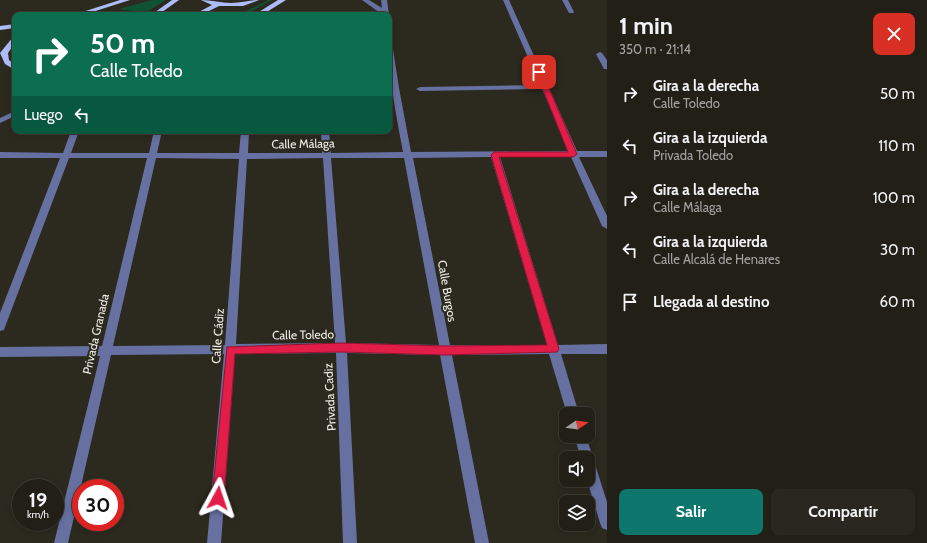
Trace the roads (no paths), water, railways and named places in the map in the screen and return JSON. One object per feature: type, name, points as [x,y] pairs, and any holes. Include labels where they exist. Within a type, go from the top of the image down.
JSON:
[{"type":"main road","points":[[86,12],[127,0]]},
{"type":"main road","points":[[158,12],[176,0]]},
{"type":"main road","points":[[204,0],[218,5],[237,5],[256,0]]},
{"type":"main road","points":[[203,12],[227,0]]},
{"type":"main road","points":[[262,12],[282,0]]},
{"type":"main road","points":[[0,28],[12,26]]},
{"type":"main road","points":[[12,42],[2,54],[12,67]]},
{"type":"main road","points":[[4,68],[12,69]]},
{"type":"street","points":[[365,0],[383,12]]},
{"type":"street","points":[[384,0],[386,12]]},
{"type":"street","points":[[506,0],[546,87],[573,154],[607,226]]},
{"type":"street","points":[[565,0],[571,12]]},
{"type":"street","points":[[600,54],[607,67]]},
{"type":"street","name":"Calle Burgos","points":[[392,66],[482,543]]},
{"type":"street","points":[[420,89],[546,87]]},
{"type":"street","points":[[0,121],[12,115]]},
{"type":"street","points":[[0,327],[74,134]]},
{"type":"street","name":"Privada Granada","points":[[60,543],[157,134]]},
{"type":"street","name":"Calle Cádiz","points":[[214,543],[230,350],[245,134]]},
{"type":"street","name":"Privada Cadiz","points":[[326,134],[326,155],[341,348],[350,543]]},
{"type":"street","name":"Calle Málaga","points":[[0,155],[242,156],[607,154]]},
{"type":"street","points":[[494,155],[572,407]]},
{"type":"street","name":"Calle Toledo","points":[[0,352],[105,352],[341,348],[445,350],[607,349]]},
{"type":"street","points":[[595,484],[607,523]]}]
